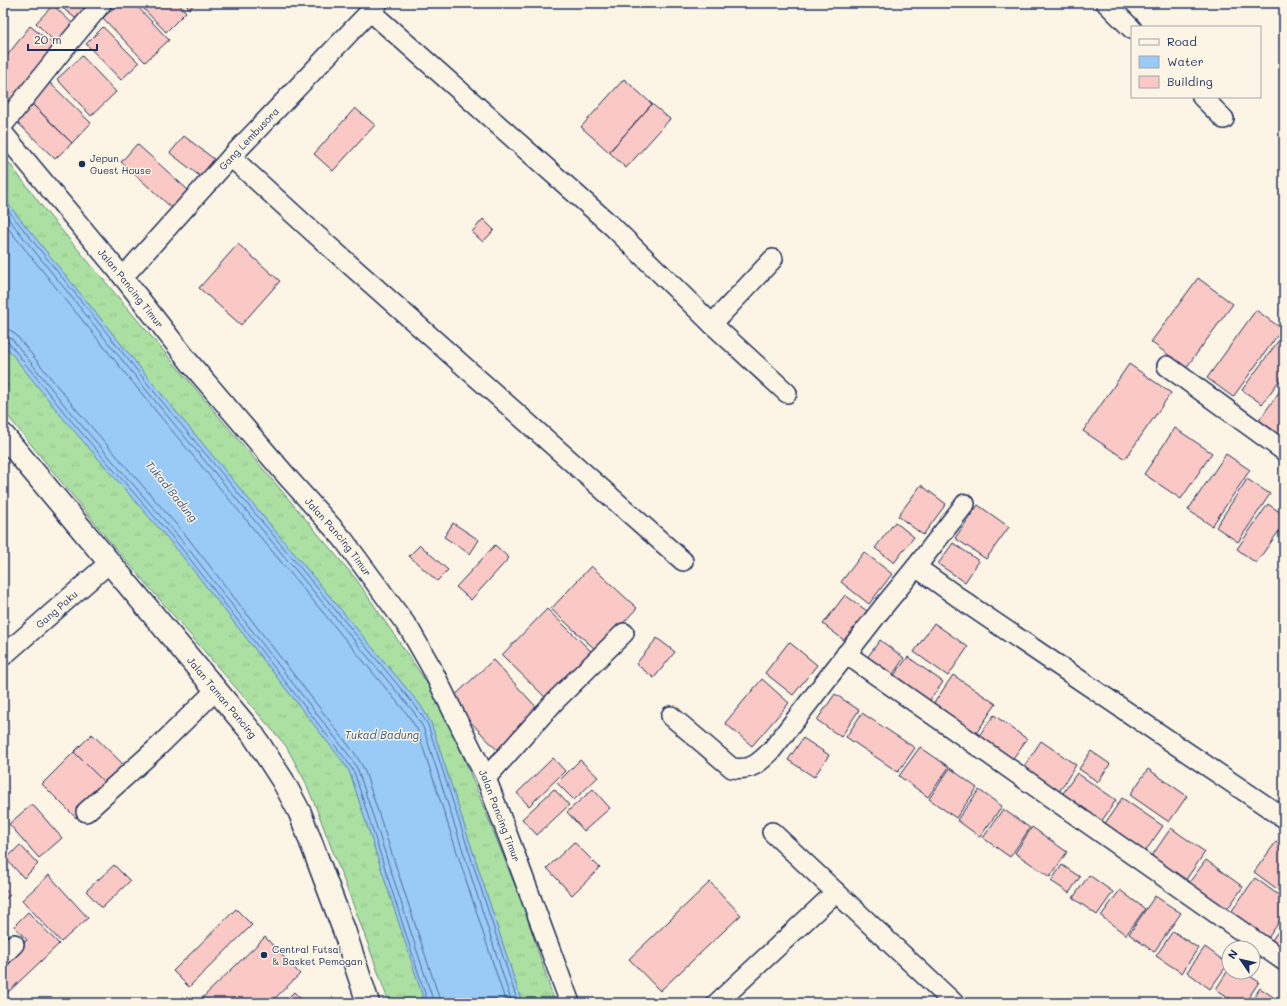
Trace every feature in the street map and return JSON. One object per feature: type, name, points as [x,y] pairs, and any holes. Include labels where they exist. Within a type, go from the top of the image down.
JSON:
[{"type":"street","points":[[3,125],[102,3]]},
{"type":"street","points":[[1106,3],[1131,27]]},
{"type":"street","points":[[374,7],[613,226],[712,324],[787,393]]},
{"type":"street","name":"Gang Lembusora","points":[[124,277],[232,157],[374,7]]},
{"type":"street","points":[[1203,98],[1224,119]]},
{"type":"street","name":"Jalan Pancing Timur","points":[[3,133],[124,277],[190,363],[290,480],[343,539],[410,630],[431,667],[486,778],[570,1003]]},
{"type":"street","points":[[232,157],[683,561]]},
{"type":"street","points":[[712,324],[773,259]]},
{"type":"street","points":[[1167,366],[1284,451]]},
{"type":"street","name":"Jalan Taman Pancing","points":[[3,435],[252,734],[282,781],[300,813],[344,930],[368,1003]]},
{"type":"street","points":[[671,716],[732,768],[741,769],[750,767],[760,762],[771,751],[846,654],[966,504]]},
{"type":"street","name":"Gang Paku","points":[[3,656],[109,562]]},
{"type":"street","points":[[916,567],[972,607],[1284,818]]},
{"type":"street","points":[[486,778],[555,701],[624,633]]},
{"type":"street","points":[[846,654],[1284,961]]},
{"type":"street","points":[[86,812],[158,747],[216,690]]},
{"type":"street","points":[[772,832],[954,1003]]},
{"type":"street","points":[[717,1003],[836,892]]},
{"type":"green space","points":[[3,155],[48,214],[356,579],[425,680],[445,711],[523,905],[555,1003],[522,1003],[431,723],[421,706],[167,401],[3,198]]},
{"type":"green space","points":[[3,343],[63,418],[176,548],[344,763],[350,773],[425,1003],[389,1003],[317,810],[305,781],[286,746],[111,543],[3,410]]},
{"type":"water","name":"Tukad Badung","points":[[3,198],[167,401],[421,706],[431,723],[522,1003],[425,1003],[350,773],[344,763],[176,548],[63,418],[3,343]]},
{"type":"building","points":[[56,3],[93,3],[79,21]]},
{"type":"building","points":[[119,3],[134,3],[169,40],[145,62],[103,18]]},
{"type":"building","points":[[138,3],[178,3],[186,12],[166,32]]},
{"type":"building","points":[[184,3],[195,3],[190,9]]},
{"type":"building","points":[[53,5],[76,27],[58,45],[36,23]]},
{"type":"building","points":[[30,26],[58,48],[15,103],[3,94],[3,61]]},
{"type":"building","points":[[103,27],[139,63],[121,80],[86,44]]},
{"type":"building","points":[[82,56],[116,92],[91,116],[57,79]]},
{"type":"building","points":[[624,79],[652,104],[609,152],[581,127]]},
{"type":"building","points":[[50,83],[91,123],[72,143],[31,103]]},
{"type":"building","points":[[31,103],[72,143],[55,159],[15,120]]},
{"type":"building","points":[[652,104],[670,119],[626,168],[609,152]]},
{"type":"building","points":[[355,108],[375,125],[333,171],[314,154]]},
{"type":"building","points":[[184,136],[214,159],[201,177],[170,153]]},
{"type":"building","points":[[137,144],[188,190],[172,208],[121,162]]},
{"type":"building","points":[[483,219],[494,230],[483,242],[472,232]]},
{"type":"building","points":[[238,244],[280,281],[241,325],[199,288]]},
{"type":"building","points":[[1198,278],[1233,304],[1186,368],[1151,342]]},
{"type":"building","points":[[1256,310],[1282,329],[1233,397],[1207,378]]},
{"type":"building","points":[[1279,340],[1284,344],[1284,374],[1262,404],[1242,390]]},
{"type":"building","points":[[1129,364],[1171,393],[1125,459],[1083,431]]},
{"type":"building","points":[[1284,385],[1284,441],[1258,422]]},
{"type":"building","points":[[1175,428],[1212,453],[1181,499],[1144,474]]},
{"type":"building","points":[[1226,454],[1250,470],[1212,526],[1188,510]]},
{"type":"building","points":[[1247,479],[1270,494],[1238,542],[1216,527]]},
{"type":"building","points":[[921,485],[946,504],[923,535],[898,516]]},
{"type":"building","points":[[1268,504],[1284,515],[1284,524],[1256,563],[1237,549]]},
{"type":"building","points":[[978,505],[1009,527],[986,559],[955,538]]},
{"type":"building","points":[[895,522],[914,537],[894,563],[875,548]]},
{"type":"building","points":[[453,523],[479,540],[470,554],[444,537]]},
{"type":"building","points":[[953,543],[979,561],[965,582],[938,564]]},
{"type":"building","points":[[420,545],[448,570],[437,581],[409,556]]},
{"type":"building","points":[[495,545],[509,558],[471,600],[456,587]]},
{"type":"building","points":[[864,552],[892,574],[869,604],[841,582]]},
{"type":"building","points":[[591,566],[637,608],[597,651],[551,609]]},
{"type":"building","points":[[845,595],[867,611],[845,641],[823,624]]},
{"type":"building","points":[[547,609],[594,654],[549,701],[502,655]]},
{"type":"building","points":[[934,623],[968,647],[948,676],[914,652]]},
{"type":"building","points":[[657,638],[675,652],[654,678],[636,664]]},
{"type":"building","points":[[880,640],[904,658],[889,680],[864,662]]},
{"type":"building","points":[[789,642],[817,665],[793,695],[765,673]]},
{"type":"building","points":[[908,657],[943,682],[927,704],[892,678]]},
{"type":"building","points":[[493,660],[539,710],[497,750],[450,700]]},
{"type":"building","points":[[953,675],[996,704],[975,735],[932,706]]},
{"type":"building","points":[[762,679],[789,703],[752,746],[725,723]]},
{"type":"building","points":[[835,694],[859,710],[841,737],[817,720]]},
{"type":"building","points":[[862,713],[915,748],[898,772],[846,737]]},
{"type":"building","points":[[994,715],[1027,739],[1011,761],[978,737]]},
{"type":"building","points":[[92,734],[126,767],[108,786],[74,752]]},
{"type":"building","points":[[803,738],[829,755],[814,777],[788,760]]},
{"type":"building","points":[[1041,741],[1076,765],[1059,792],[1023,768]]},
{"type":"building","points":[[920,747],[949,767],[928,797],[899,776]]},
{"type":"building","points":[[1091,751],[1110,764],[1098,782],[1079,769]]},
{"type":"building","points":[[74,752],[108,786],[76,818],[42,784]]},
{"type":"building","points":[[553,758],[565,771],[529,806],[517,793]]},
{"type":"building","points":[[580,760],[598,777],[574,800],[557,783]]},
{"type":"building","points":[[950,768],[977,788],[956,818],[929,799]]},
{"type":"building","points":[[1148,769],[1187,796],[1169,822],[1130,795]]},
{"type":"building","points":[[1077,773],[1116,800],[1101,822],[1061,796]]},
{"type":"building","points":[[554,789],[569,805],[537,835],[522,819]]},
{"type":"building","points":[[593,789],[610,808],[584,831],[567,812]]},
{"type":"building","points":[[979,790],[1002,806],[980,837],[957,820]]},
{"type":"building","points":[[1122,798],[1163,826],[1144,853],[1104,825]]},
{"type":"building","points":[[32,804],[62,838],[39,858],[9,824]]},
{"type":"building","points":[[1003,809],[1030,828],[1010,857],[983,838]]},
{"type":"building","points":[[1032,827],[1067,852],[1050,877],[1015,853]]},
{"type":"building","points":[[1171,828],[1205,852],[1185,881],[1151,857]]},
{"type":"building","points":[[574,842],[600,868],[572,895],[547,868]]},
{"type":"building","points":[[1276,842],[1284,847],[1284,894],[1254,872]]},
{"type":"building","points":[[20,845],[38,864],[24,878],[6,859]]},
{"type":"building","points":[[3,847],[9,853],[3,858]]},
{"type":"building","points":[[1206,860],[1243,887],[1226,911],[1188,884]]},
{"type":"building","points":[[114,865],[130,881],[102,908],[86,891]]},
{"type":"building","points":[[1062,865],[1080,877],[1069,893],[1051,881]]},
{"type":"building","points":[[49,875],[88,918],[61,942],[22,900]]},
{"type":"building","points":[[1089,875],[1113,892],[1097,915],[1073,898]]},
{"type":"building","points":[[1255,878],[1284,899],[1284,915],[1268,938],[1231,912]]},
{"type":"building","points":[[710,882],[741,915],[660,991],[629,959]]},
{"type":"building","points":[[3,887],[10,895],[3,901]]},
{"type":"building","points":[[1120,890],[1145,909],[1126,935],[1101,916]]},
{"type":"building","points":[[1155,896],[1181,913],[1154,952],[1129,934]]},
{"type":"building","points":[[236,909],[252,925],[189,987],[173,971]]},
{"type":"building","points":[[28,912],[59,944],[3,997],[3,962],[27,940],[14,926]]},
{"type":"building","points":[[1284,923],[1284,949],[1272,940]]},
{"type":"building","points":[[1173,931],[1198,948],[1182,973],[1156,956]]},
{"type":"building","name":"Central Futsal & Basket Pemogan","points":[[265,937],[300,974],[270,1003],[197,1003]]},
{"type":"building","points":[[1205,947],[1221,959],[1221,974],[1210,989],[1187,972]]},
{"type":"building","points":[[1222,980],[1256,980],[1259,982],[1245,1003],[1237,1003],[1216,989]]},
{"type":"building","points":[[1260,988],[1282,1003],[1250,1003]]},
{"type":"building","points":[[294,992],[305,1003],[283,1003]]},
{"type":"place","name":"Jepun Guest House","points":[[82,164]]},
{"type":"place","name":"Central Futsal & Basket Pemogan","points":[[264,955]]}]
